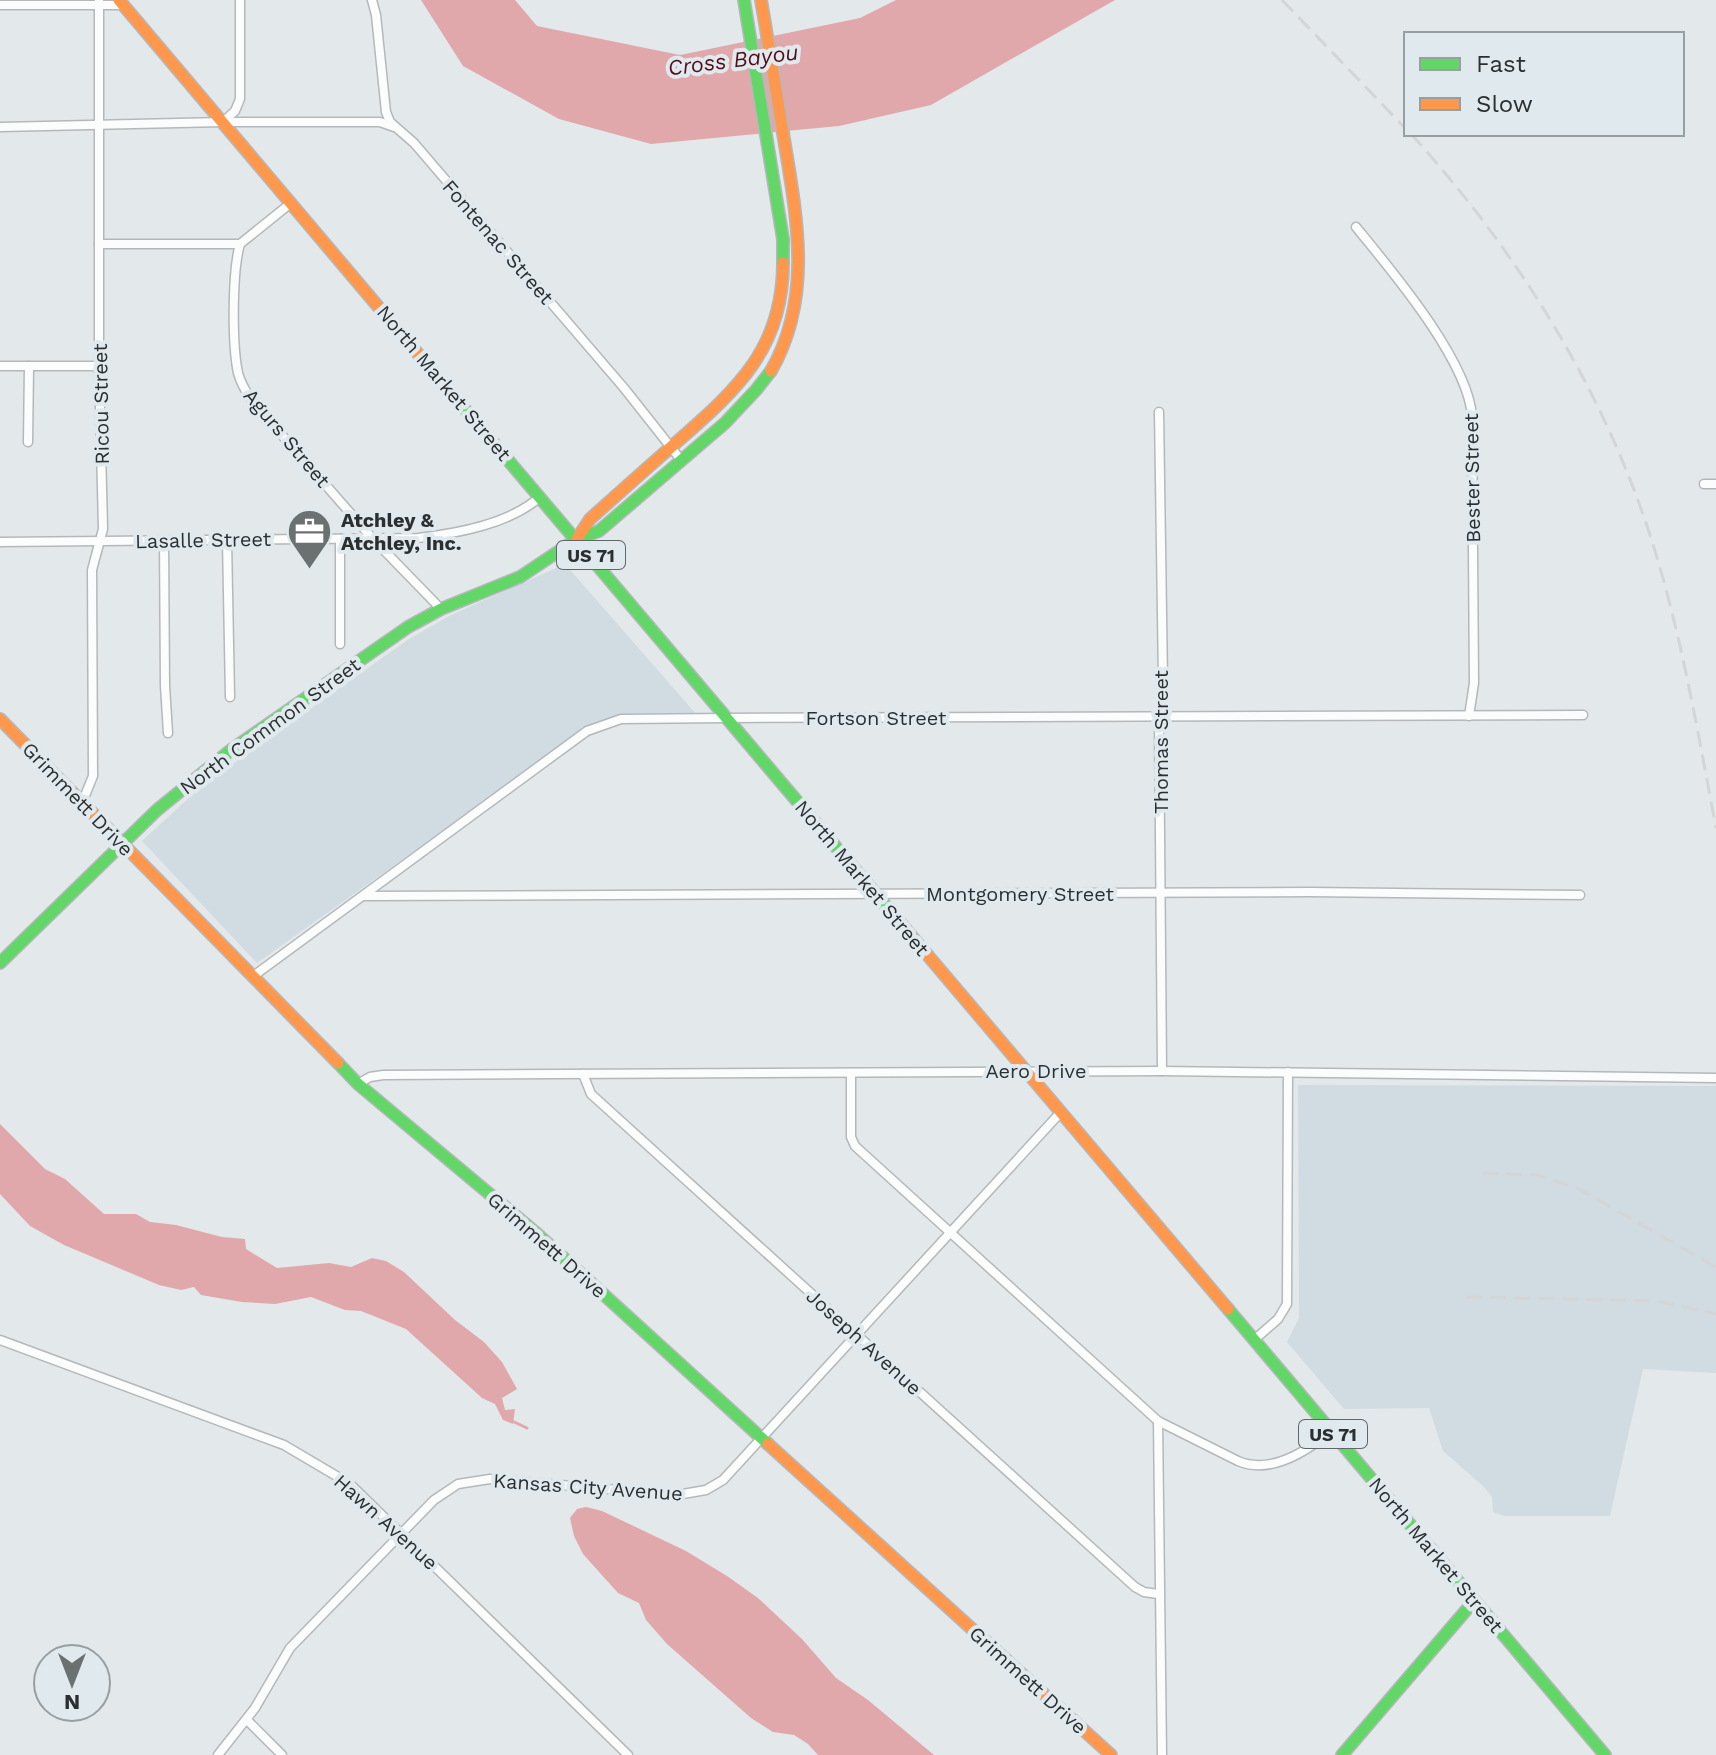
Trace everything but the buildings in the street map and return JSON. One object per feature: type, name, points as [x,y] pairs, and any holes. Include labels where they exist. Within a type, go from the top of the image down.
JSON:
[{"type":"main road","name":"North Common Street","points":[[577,539],[590,519],[745,379],[769,337],[780,303],[783,239],[744,0]]},
{"type":"main road","name":"North Common Street","points":[[0,963],[189,782],[231,750],[408,627],[441,609],[520,577],[577,539],[608,525],[751,398],[770,372],[790,333],[801,270],[791,179],[761,0]]},
{"type":"main road","name":"North Market Street","points":[[122,3],[1605,1755]]},
{"type":"main road","name":"Grimmett Drive","points":[[0,719],[358,1084],[535,1232],[1111,1755]]},
{"type":"main road","points":[[1342,1755],[1474,1601]]},
{"type":"street","points":[[223,122],[235,111],[240,99],[240,0]]},
{"type":"street","name":"Fontenac Street","points":[[372,0],[386,112],[396,128],[423,155],[624,388],[681,460]]},
{"type":"street","name":"Ricou Street","points":[[82,803],[93,776],[92,570],[103,529],[99,366],[99,3]]},
{"type":"street","points":[[0,5],[122,3]]},
{"type":"street","points":[[0,127],[380,122],[396,128]]},
{"type":"street","points":[[99,244],[240,244],[291,203]]},
{"type":"street","name":"Bester Street","points":[[1356,227],[1444,346],[1469,396],[1472,417],[1474,683],[1469,716]]},
{"type":"street","name":"Agurs Street","points":[[240,244],[235,265],[236,355],[243,386],[252,401],[373,539],[441,609]]},
{"type":"street","points":[[0,366],[99,366]]},
{"type":"street","points":[[28,442],[29,366]]},
{"type":"street","name":"Thomas Street","points":[[1159,412],[1159,576],[1163,681],[1159,717],[1162,1071]]},
{"type":"street","points":[[1704,484],[1716,484]]},
{"type":"street","name":"Lasalle Street","points":[[0,542],[418,538],[511,516],[525,510],[540,497]]},
{"type":"street","points":[[340,539],[340,644]]},
{"type":"street","points":[[164,540],[168,733]]},
{"type":"street","points":[[227,540],[230,697]]},
{"type":"street","name":"Fortson Street","points":[[252,977],[595,727],[621,719],[1583,715]]},
{"type":"street","name":"Montgomery Street","points":[[363,896],[1580,895]]},
{"type":"street","name":"Aero Drive","points":[[358,1084],[370,1077],[383,1075],[1025,1071],[1716,1078]]},
{"type":"street","points":[[1254,1340],[1278,1319],[1287,1304],[1288,1072]]},
{"type":"street","points":[[851,1073],[851,1137],[855,1146],[1158,1421],[1252,1465],[1278,1462],[1300,1454],[1331,1431]]},
{"type":"street","name":"Joseph Avenue","points":[[583,1074],[591,1094],[1135,1587],[1158,1594]]},
{"type":"street","name":"Kansas City Avenue","points":[[218,1755],[247,1720],[290,1648],[434,1500],[458,1484],[490,1479],[677,1495],[696,1492],[723,1480],[1061,1112]]},
{"type":"street","name":"Hawn Avenue","points":[[0,1340],[284,1445],[350,1484],[628,1755]]},
{"type":"street","points":[[1158,1421],[1162,1755]]},
{"type":"street","points":[[247,1720],[282,1755]]},
{"type":"shaded area","points":[[565,564],[697,715],[616,718],[583,727],[528,770],[257,963],[142,841],[203,785],[409,639],[451,615]]},
{"type":"shaded area","points":[[1298,1085],[1716,1086],[1716,1373],[1643,1369],[1610,1516],[1504,1516],[1493,1512],[1492,1497],[1484,1487],[1443,1451],[1429,1408],[1344,1409],[1287,1342],[1299,1318]]},
{"type":"water","name":"Cross Bayou","points":[[421,0],[515,0],[537,26],[680,55],[860,18],[896,0],[1115,0],[931,105],[839,126],[651,144],[559,119],[463,66]]},
{"type":"water","points":[[0,1124],[45,1169],[65,1179],[104,1214],[136,1214],[150,1222],[245,1239],[246,1249],[277,1268],[329,1263],[351,1267],[372,1258],[386,1261],[404,1272],[455,1320],[484,1342],[502,1362],[517,1389],[502,1398],[505,1410],[515,1409],[513,1424],[503,1420],[495,1404],[482,1398],[406,1329],[361,1311],[345,1310],[311,1297],[275,1304],[242,1302],[201,1295],[194,1287],[181,1290],[159,1285],[64,1245],[30,1226],[0,1194]]},
{"type":"water","points":[[586,1507],[602,1511],[686,1551],[758,1598],[802,1639],[836,1678],[868,1700],[934,1755],[818,1755],[794,1735],[773,1732],[751,1718],[667,1644],[646,1620],[639,1603],[618,1593],[583,1554],[570,1518],[577,1509]]},
{"type":"waterway","points":[[512,1421],[527,1428]]},
{"type":"railway","points":[[1282,0],[1404,127]]},
{"type":"railway","points":[[1413,136],[1490,230],[1525,281],[1589,388],[1615,445],[1639,502],[1676,627],[1716,828]]},
{"type":"railway","points":[[1482,1173],[1537,1175],[1579,1189],[1716,1267]]},
{"type":"railway","points":[[1466,1297],[1656,1301],[1716,1314]]},
{"type":"traffic: fast","points":[[744,0],[783,239],[783,263]]},
{"type":"traffic: fast","points":[[0,963],[157,810],[231,750],[408,627],[441,609],[520,577],[577,539],[599,531],[725,423],[771,371]]},
{"type":"traffic: fast","points":[[452,394],[902,925]]},
{"type":"traffic: fast","points":[[338,1063],[358,1084],[535,1232],[768,1444]]},
{"type":"traffic: fast","points":[[1228,1309],[1605,1755]]},
{"type":"traffic: fast","points":[[1342,1755],[1474,1601]]},
{"type":"traffic: slow","points":[[119,0],[452,394]]},
{"type":"traffic: slow","points":[[761,0],[793,198],[798,257],[793,315],[771,371]]},
{"type":"traffic: slow","points":[[577,539],[590,519],[699,422],[753,365],[775,320],[783,263]]},
{"type":"traffic: slow","points":[[0,719],[338,1063]]},
{"type":"traffic: slow","points":[[902,925],[1228,1309]]},
{"type":"traffic: slow","points":[[768,1444],[1111,1755]]},
{"type":"place","name":"Atchley & Atchley, Inc.","points":[[310,571]]}]
